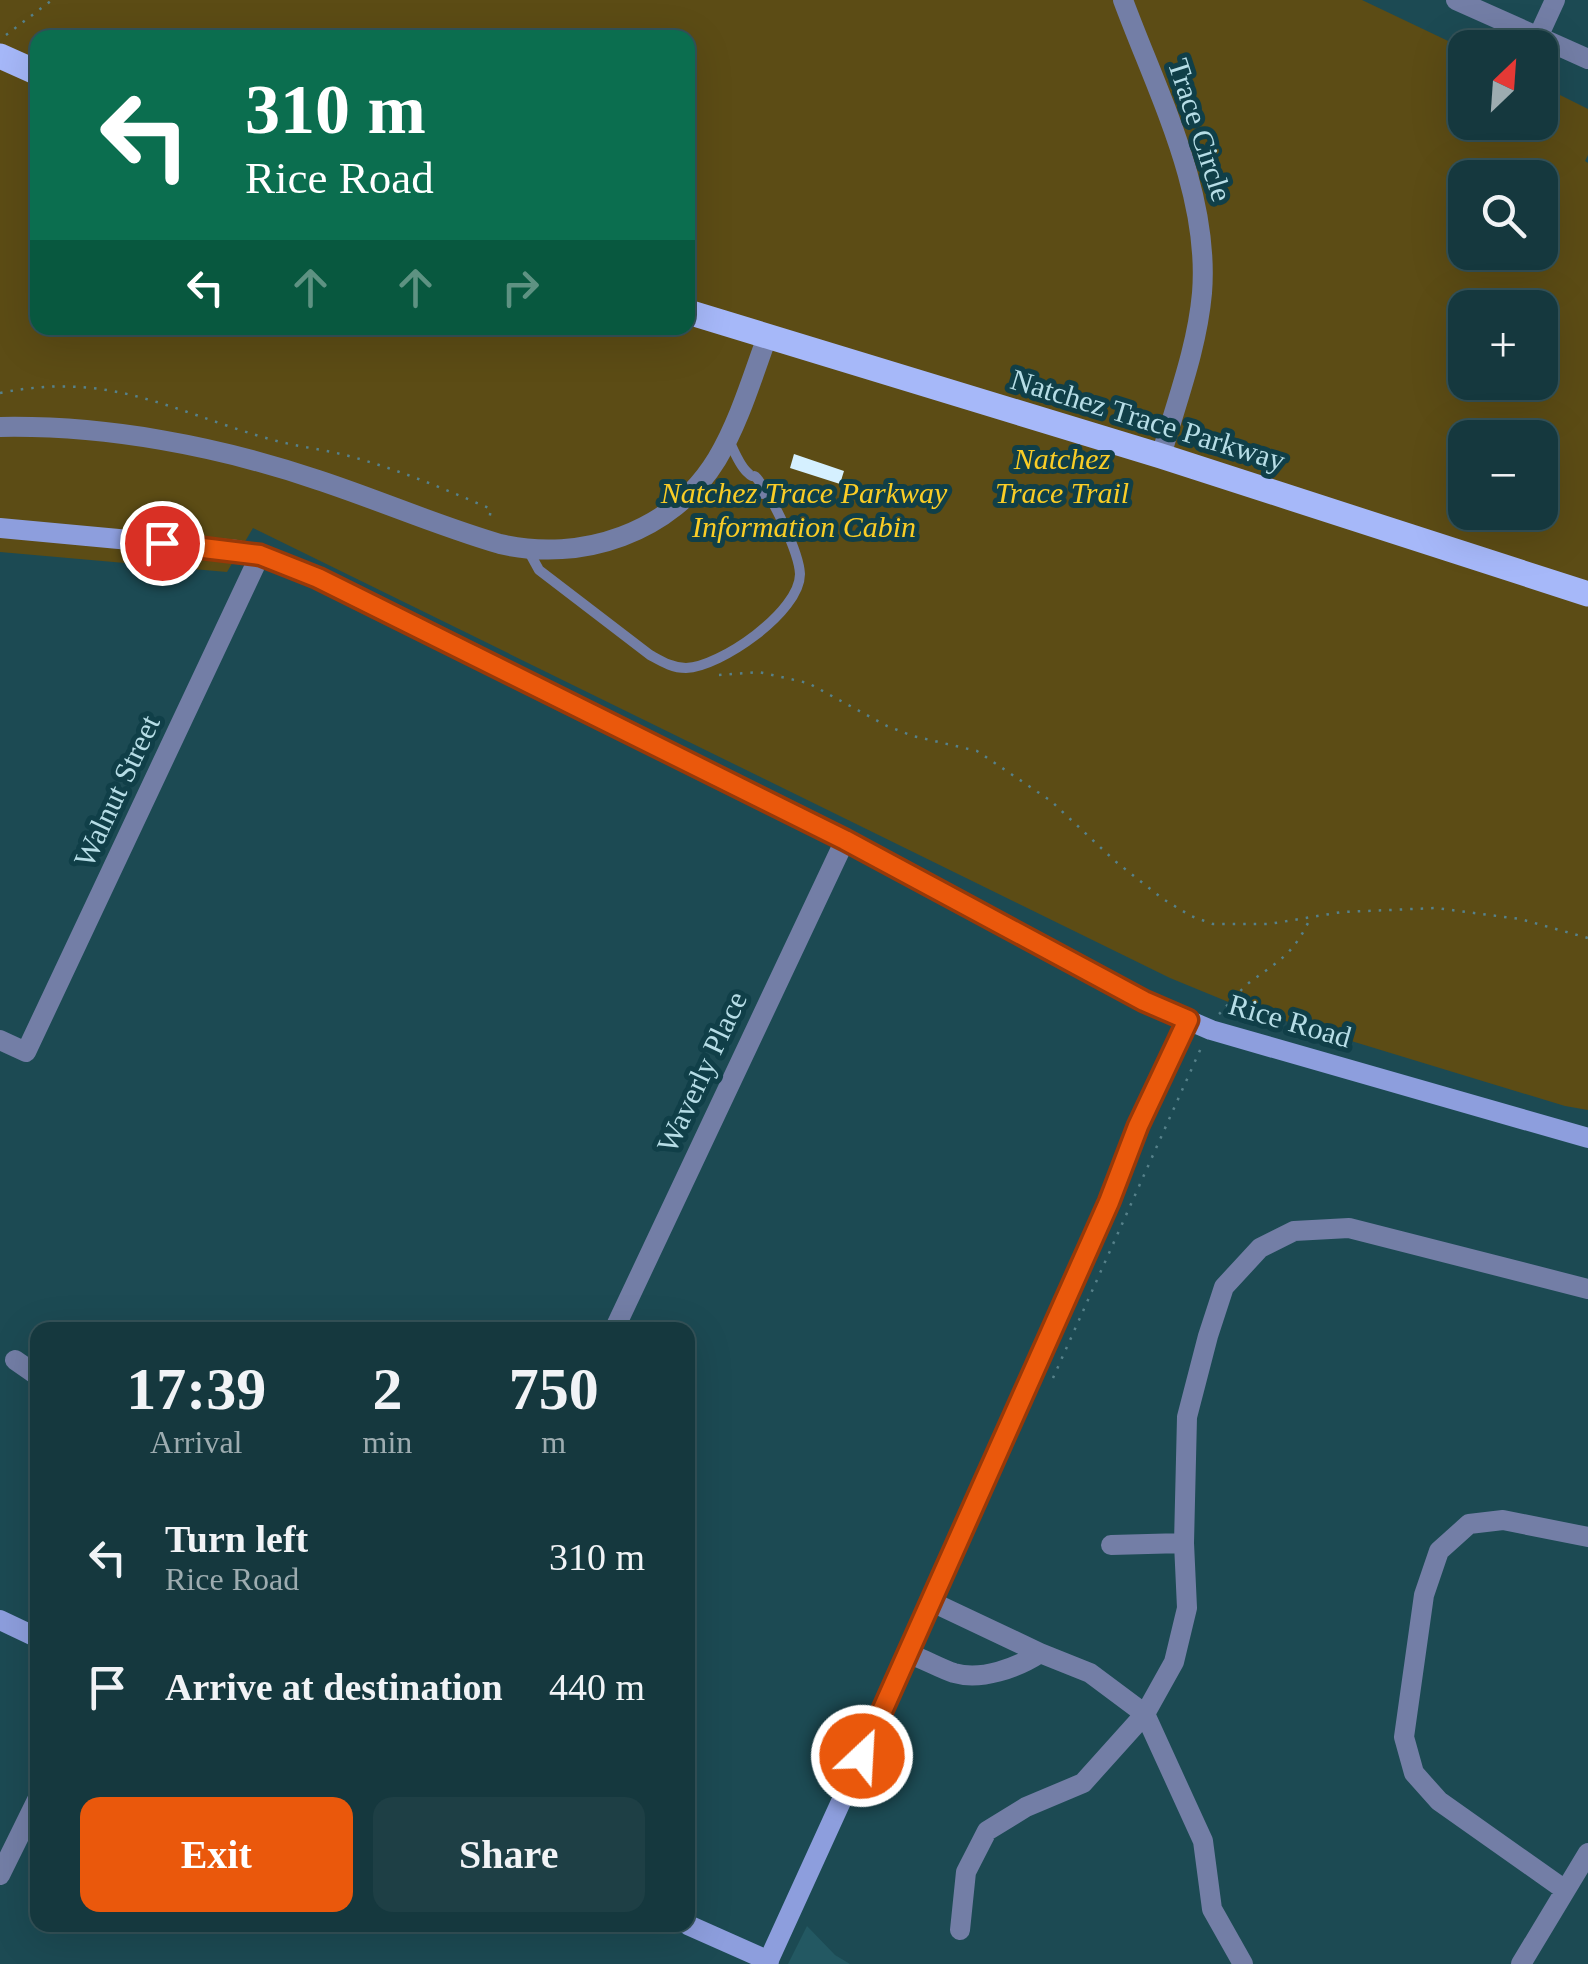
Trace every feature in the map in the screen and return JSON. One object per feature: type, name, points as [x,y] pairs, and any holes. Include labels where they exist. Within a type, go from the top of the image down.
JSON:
[{"type":"main road","points":[[0,56],[30,69]]},
{"type":"main road","name":"Natchez Trace Parkway","points":[[695,314],[1160,456],[1588,594]]},
{"type":"street","name":"Trace Circle","points":[[1124,0],[1189,175],[1201,240],[1202,296],[1197,325],[1160,456]]},
{"type":"street","points":[[1456,0],[1523,30]]},
{"type":"street","points":[[1501,20],[1511,0]]},
{"type":"street","points":[[1541,30],[1556,0]]},
{"type":"street","points":[[1558,46],[1588,59]]},
{"type":"street","points":[[0,427],[83,432],[216,451],[314,478],[486,540],[528,550],[583,549],[655,520],[698,484],[728,438],[766,337]]},
{"type":"street","name":"Rice Road","points":[[0,528],[260,555],[336,587],[845,840],[1144,1001],[1211,1030],[1588,1138]]},
{"type":"street","name":"Walnut Street","points":[[0,1040],[26,1052],[260,555]]},
{"type":"street","name":"Waverly Place","points":[[618,1322],[845,840]]},
{"type":"street","points":[[695,1928],[770,1963],[1188,1020]]},
{"type":"street","points":[[960,1930],[966,1872],[987,1832],[1026,1807],[1082,1782],[1145,1714],[1174,1662],[1187,1608],[1187,1417],[1224,1288],[1260,1248],[1294,1231],[1349,1228],[1588,1289]]},
{"type":"street","points":[[15,1360],[30,1370]]},
{"type":"street","points":[[1566,1890],[1439,1801],[1414,1773],[1404,1736],[1424,1596],[1439,1551],[1469,1524],[1503,1520],[1588,1538]]},
{"type":"street","points":[[1111,1545],[1184,1543]]},
{"type":"street","points":[[932,1602],[1040,1654],[1090,1672],[1145,1714],[1203,1841],[1212,1909],[1243,1964]]},
{"type":"street","points":[[0,1620],[30,1634]]},
{"type":"street","points":[[909,1654],[970,1675],[1023,1664],[1040,1654]]},
{"type":"street","points":[[0,1875],[30,1814]]},
{"type":"street","points":[[1522,1964],[1588,1852]]},
{"type":"lane","points":[[528,550],[539,570],[650,655],[677,667],[701,666],[721,658],[770,622],[791,598],[799,580],[790,544],[758,478],[746,472],[728,438]]},
{"type":"lane","points":[[748,493],[766,494]]},
{"type":"path","points":[[0,40],[52,0]]},
{"type":"path","points":[[0,392],[37,386],[99,388],[174,405],[271,440],[352,456],[491,509],[487,532]]},
{"type":"path","points":[[706,676],[759,672],[808,683],[887,726],[977,751],[1051,801],[1115,862],[1192,916],[1213,924],[1236,926],[1342,912],[1436,908],[1520,919],[1588,938]]},
{"type":"path","points":[[1220,1014],[1250,981],[1280,963],[1297,945],[1311,918]]},
{"type":"shaded area","points":[[807,1926],[835,1955],[850,1964],[788,1964]]},
{"type":"green space","name":"Natchez Trace Trail","points":[[0,0],[1362,0],[1448,41],[1448,140],[1558,140],[1558,94],[1588,109],[1588,1110],[1243,1008],[1170,978],[253,528],[227,572],[0,552]]},
{"type":"building","name":"Natchez Trace Parkway Information Cabin","points":[[794,454],[844,471],[840,484],[790,468]]},
{"type":"route","points":[[162,543],[260,555],[318,578],[845,840],[1144,1001],[1188,1020],[862,1756]]}]
